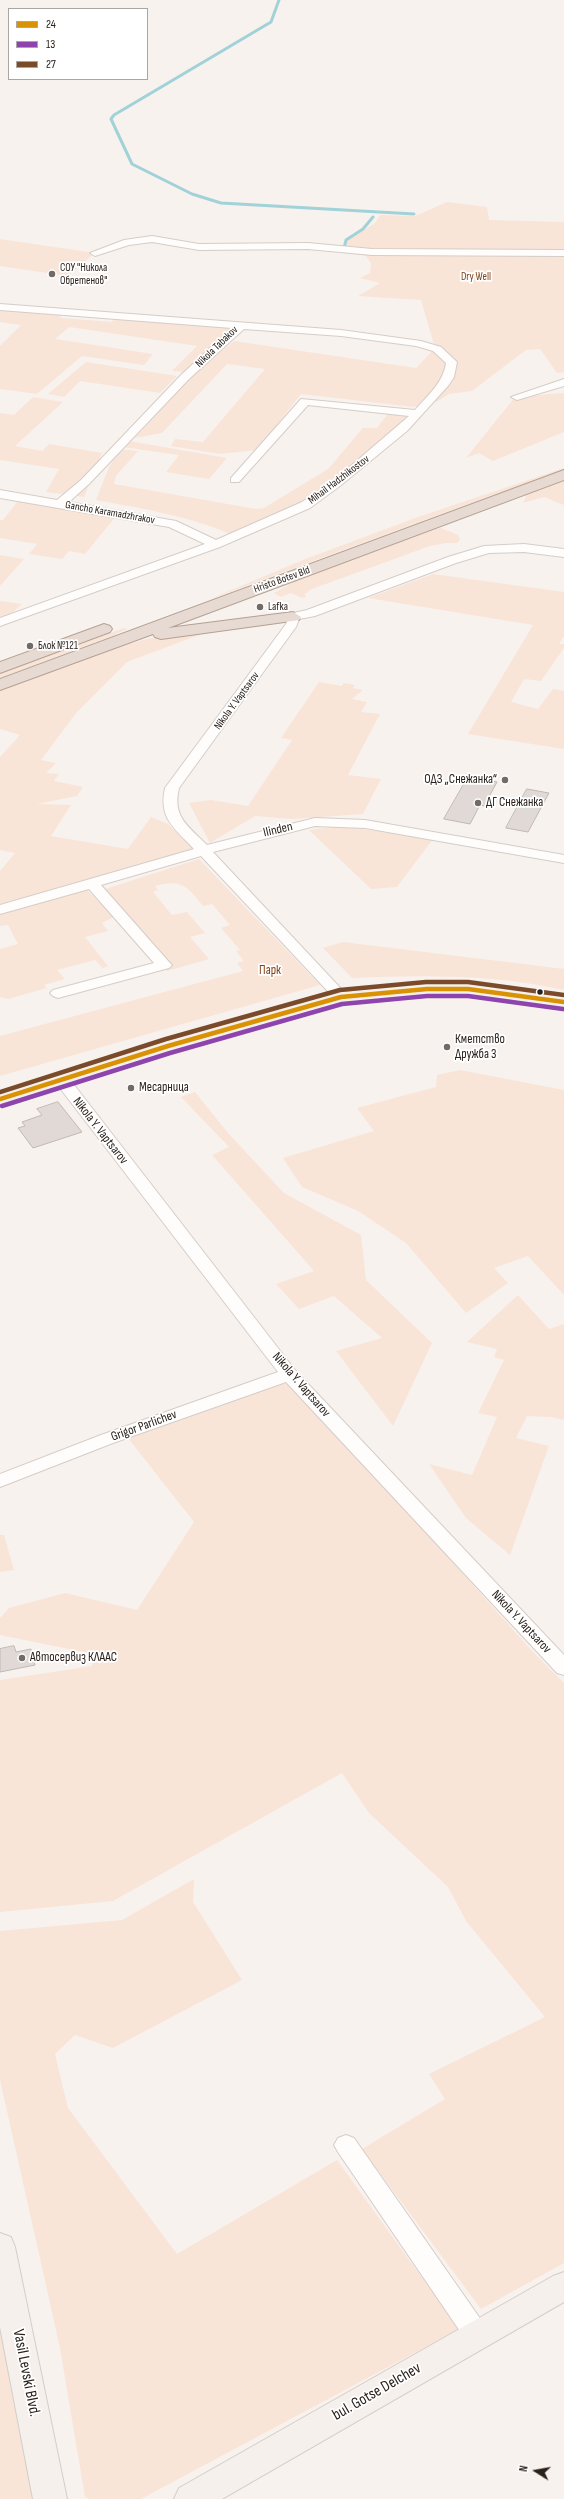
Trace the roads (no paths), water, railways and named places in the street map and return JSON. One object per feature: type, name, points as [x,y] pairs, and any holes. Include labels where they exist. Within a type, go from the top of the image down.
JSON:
[{"type":"highway","name":"Hristo Botev Bld","points":[[144,630],[141,627],[140,622],[155,610],[495,486],[564,464]]},
{"type":"highway","name":"Hristo Botev Bld","points":[[0,685],[144,630],[564,475]]},
{"type":"highway","points":[[203,609],[194,616],[194,619],[207,627]]},
{"type":"highway","points":[[97,648],[207,627],[293,617]]},
{"type":"highway","points":[[0,668],[118,624],[144,630],[171,633]]},
{"type":"main road","points":[[0,1099],[168,1046],[341,997],[427,989],[468,988],[564,1002]]},
{"type":"main road","name":"Vasil Levski Blvd.","points":[[0,2247],[50,2499]]},
{"type":"main road","name":"bul. Gotse Delchev","points":[[191,2499],[564,2286]]},
{"type":"street","points":[[95,253],[128,242],[152,239],[199,247],[287,245],[372,252],[500,251],[564,253]]},
{"type":"street","name":"Nikola Tabakov","points":[[0,307],[241,326]]},
{"type":"street","name":"Nikola Tabakov","points":[[60,504],[85,482],[185,377],[241,326]]},
{"type":"street","name":"Mihail Hadzhikostov","points":[[0,622],[216,544],[306,505],[336,484],[403,429],[448,379],[451,371],[452,362],[437,349],[390,338],[241,326]]},
{"type":"street","points":[[517,397],[564,382]]},
{"type":"street","points":[[235,480],[305,401],[418,414]]},
{"type":"street","name":"Gancho Karamadzhrakov","points":[[0,494],[172,524],[216,544]]},
{"type":"street","points":[[293,617],[311,613],[452,560],[488,549],[524,548],[564,553]]},
{"type":"street","name":"Nikola Y. Vaptsarov","points":[[293,617],[294,622],[288,631],[172,788],[169,801],[170,814],[203,852],[341,997]]},
{"type":"street","name":"Ilinden","points":[[0,910],[93,885],[260,834],[315,822],[365,824],[564,859]]},
{"type":"street","points":[[58,993],[164,965],[93,885]]},
{"type":"street","name":"Nikola Y. Vaptsarov","points":[[62,1080],[289,1374],[564,1668]]},
{"type":"street","name":"Grigor Parlichev","points":[[0,1481],[107,1439],[289,1374]]},
{"type":"street","points":[[346,2145],[477,2335]]},
{"type":"waterway","points":[[279,0],[271,22],[114,115],[111,119],[132,164],[192,194],[221,203],[414,214]]},
{"type":"waterway","points":[[344,249],[346,240],[363,229],[373,217]]},
{"type":"place","name":"СОУ \"Никола Обретенов\"","points":[[52,274]]},
{"type":"place","name":"Lafka","points":[[260,607]]},
{"type":"place","name":"Блок №121","points":[[30,646]]},
{"type":"place","name":"ОДЗ „Снежанка“","points":[[505,780]]},
{"type":"place","name":"ДГ Снежанка","points":[[478,803]]},
{"type":"place","name":"Кметство Дружба 3","points":[[447,1047]]},
{"type":"place","name":"Месарница","points":[[131,1088]]},
{"type":"place","name":"Автосервиз КЛААС","points":[[22,1658]]},
{"type":"park label","name":"Dry Well","points":[[476,277]]},
{"type":"park label","name":"Парк","points":[[270,971]]}]
